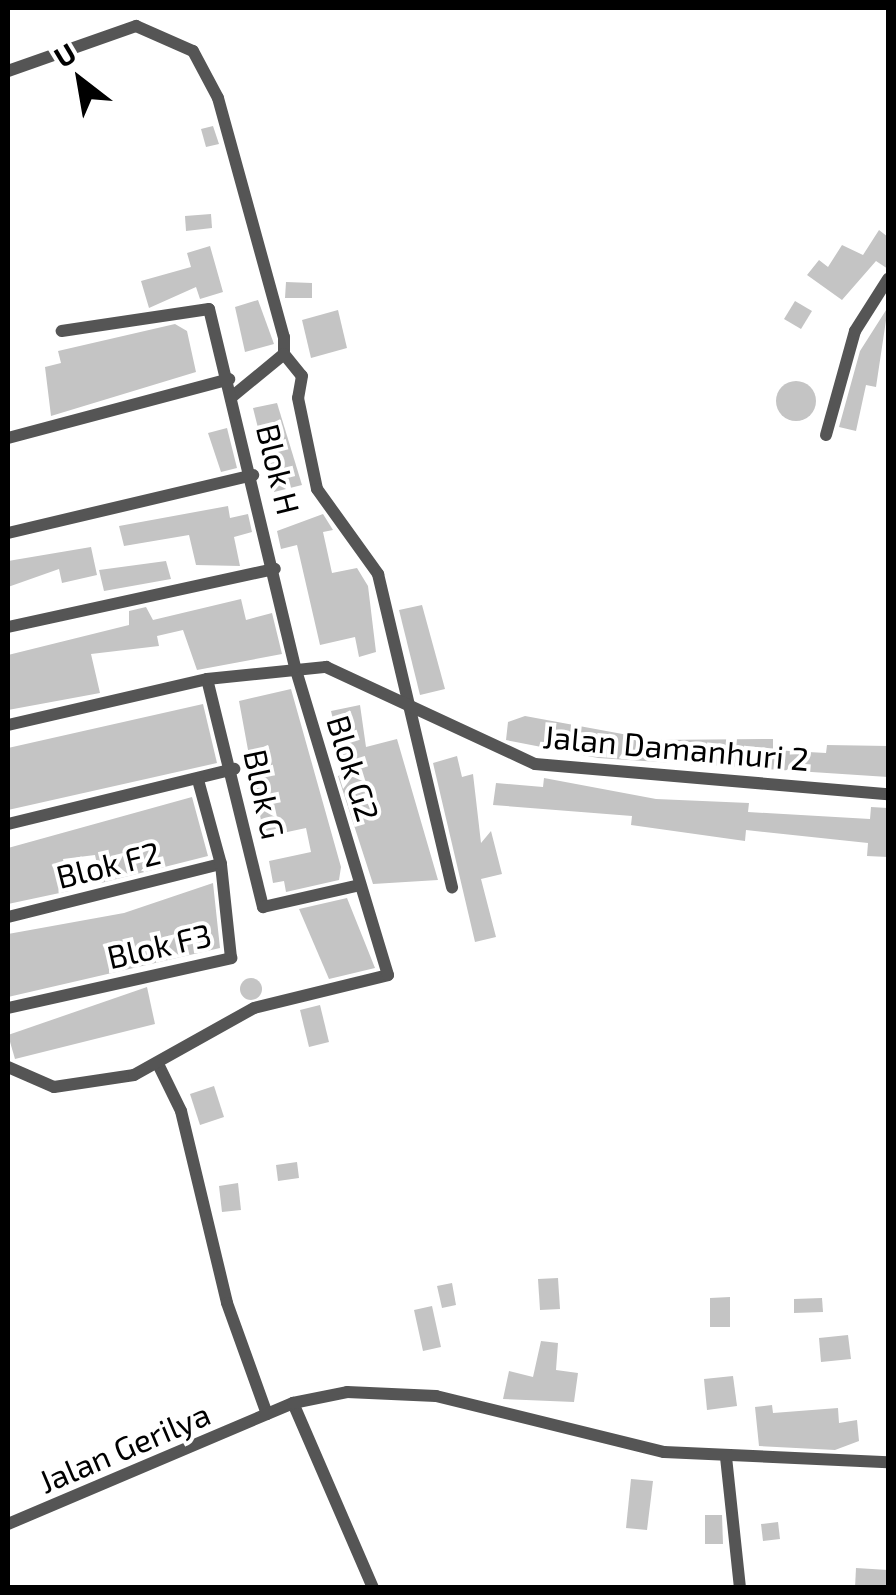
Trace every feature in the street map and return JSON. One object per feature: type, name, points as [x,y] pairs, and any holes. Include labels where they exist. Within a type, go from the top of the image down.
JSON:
[{"type":"street","points":[[8,71],[136,26],[189,46],[218,98],[257,222],[284,354],[302,376],[314,482],[378,574],[452,887]]},
{"type":"street","points":[[826,435],[856,331],[888,279]]},
{"type":"street","name":"Blok H","points":[[62,332],[186,307],[210,310],[253,475],[295,667]]},
{"type":"street","points":[[233,396],[284,354]]},
{"type":"street","points":[[8,438],[229,379]]},
{"type":"street","points":[[8,533],[253,475]]},
{"type":"street","points":[[8,627],[275,570]]},
{"type":"street","name":"Jalan Damanhuri 2","points":[[8,726],[207,680],[295,667],[340,669],[535,764],[888,794]]},
{"type":"street","name":"Blok G2","points":[[158,1066],[254,1008],[385,980],[295,667]]},
{"type":"street","name":"Blok G","points":[[207,680],[234,769],[258,898],[276,909],[360,886]]},
{"type":"street","points":[[8,824],[234,769]]},
{"type":"street","points":[[198,780],[221,864]]},
{"type":"street","name":"Blok F2","points":[[8,917],[221,864]]},
{"type":"street","name":"Blok F3","points":[[8,1008],[231,958],[221,864]]},
{"type":"street","points":[[8,1067],[54,1087],[158,1066],[181,1111],[227,1303],[264,1416]]},
{"type":"street","name":"Jalan Gerilya","points":[[8,1524],[293,1402],[382,1390],[436,1396],[628,1445],[726,1457],[888,1462]]},
{"type":"street","points":[[293,1402],[373,1588]]},
{"type":"street","points":[[726,1457],[740,1588]]},
{"type":"building","points":[[213,126],[219,144],[206,147],[201,129]]},
{"type":"building","points":[[211,214],[212,228],[186,231],[185,216]]},
{"type":"building","points":[[879,230],[888,237],[888,269],[876,261],[842,300],[807,275],[819,260],[828,267],[842,245],[863,255]]},
{"type":"building","points":[[210,246],[223,292],[200,299],[196,287],[149,308],[141,281],[191,267],[187,253]]},
{"type":"building","points":[[286,282],[312,283],[312,298],[285,298]]},
{"type":"building","points":[[258,300],[274,344],[245,352],[235,307]]},
{"type":"building","points":[[795,301],[812,311],[801,329],[784,319]]},
{"type":"building","points":[[888,307],[876,387],[866,385],[856,431],[839,427],[860,351]]},
{"type":"building","points":[[338,310],[347,348],[311,358],[302,320]]},
{"type":"building","points":[[175,324],[187,331],[196,372],[51,416],[45,367],[61,363],[58,351]]},
{"type":"building","points":[[796,381],[810,387],[816,401],[810,415],[796,421],[782,415],[776,401],[782,387]]},
{"type":"building","points":[[277,403],[302,485],[274,492],[253,408]]},
{"type":"building","points":[[227,428],[237,468],[221,472],[208,433]]},
{"type":"building","points":[[228,506],[230,518],[248,514],[252,532],[234,537],[240,566],[196,565],[189,535],[124,546],[119,526]]},
{"type":"building","points":[[323,514],[333,530],[323,532],[332,573],[357,568],[368,586],[376,652],[359,657],[355,637],[320,645],[297,545],[281,549],[277,531]]},
{"type":"building","points":[[91,547],[97,575],[62,583],[59,569],[8,587],[8,561]]},
{"type":"building","points":[[166,561],[171,579],[104,591],[99,570]]},
{"type":"building","points":[[241,599],[246,620],[272,613],[282,654],[197,670],[183,630],[157,636],[159,646],[91,654],[100,693],[8,710],[8,655],[129,625],[129,611],[146,607],[153,620]]},
{"type":"building","points":[[422,605],[445,689],[420,695],[399,610]]},
{"type":"building","points":[[291,689],[341,867],[339,880],[286,892],[284,881],[273,883],[269,861],[311,852],[306,828],[264,837],[239,701]]},
{"type":"building","points":[[203,704],[217,763],[8,810],[8,748]]},
{"type":"building","points":[[360,705],[366,747],[397,739],[438,880],[373,884],[338,776],[346,774],[331,711]]},
{"type":"building","points":[[525,716],[655,740],[773,739],[773,750],[826,753],[827,745],[888,746],[888,777],[598,758],[506,740],[508,722]]},
{"type":"building","points":[[457,756],[462,777],[473,774],[481,843],[491,831],[502,874],[481,879],[496,937],[475,942],[433,763]]},
{"type":"building","points":[[544,778],[656,799],[749,803],[748,812],[870,819],[871,807],[888,808],[888,857],[867,856],[868,843],[746,830],[745,841],[631,825],[632,816],[493,805],[496,783],[543,787]]},
{"type":"building","points":[[192,797],[208,856],[101,883],[95,855],[63,859],[69,891],[8,904],[8,848]]},
{"type":"building","points":[[213,883],[220,948],[8,997],[8,934],[124,913]]},
{"type":"building","points":[[347,898],[375,968],[329,979],[299,909]]},
{"type":"building","points":[[247,978],[255,978],[262,989],[255,1000],[247,1000],[240,993],[240,985]]},
{"type":"building","points":[[147,987],[155,1024],[15,1059],[8,1035]]},
{"type":"building","points":[[320,1005],[329,1042],[309,1047],[300,1010]]},
{"type":"building","points":[[214,1086],[224,1117],[200,1125],[190,1094]]},
{"type":"building","points":[[297,1162],[299,1178],[278,1181],[276,1165]]},
{"type":"building","points":[[238,1183],[241,1210],[222,1212],[219,1186]]},
{"type":"building","points":[[558,1278],[560,1309],[540,1310],[538,1279]]},
{"type":"building","points":[[452,1283],[456,1305],[442,1308],[437,1286]]},
{"type":"building","points":[[730,1297],[730,1327],[710,1327],[710,1298]]},
{"type":"building","points":[[822,1298],[823,1312],[794,1313],[794,1299]]},
{"type":"building","points":[[432,1306],[441,1347],[423,1351],[414,1310]]},
{"type":"building","points":[[848,1335],[851,1359],[821,1362],[819,1338]]},
{"type":"building","points":[[541,1341],[558,1343],[556,1370],[578,1373],[574,1402],[503,1399],[509,1371],[533,1377]]},
{"type":"building","points":[[733,1376],[737,1406],[707,1410],[704,1379]]},
{"type":"building","points":[[772,1405],[773,1413],[838,1408],[839,1423],[857,1420],[859,1441],[835,1450],[759,1446],[755,1407]]},
{"type":"building","points":[[631,1479],[653,1481],[647,1530],[626,1528]]},
{"type":"building","points":[[705,1515],[722,1515],[723,1544],[705,1544]]},
{"type":"building","points":[[778,1522],[780,1539],[763,1541],[761,1524]]},
{"type":"building","points":[[856,1568],[888,1570],[888,1588],[855,1588]]}]
